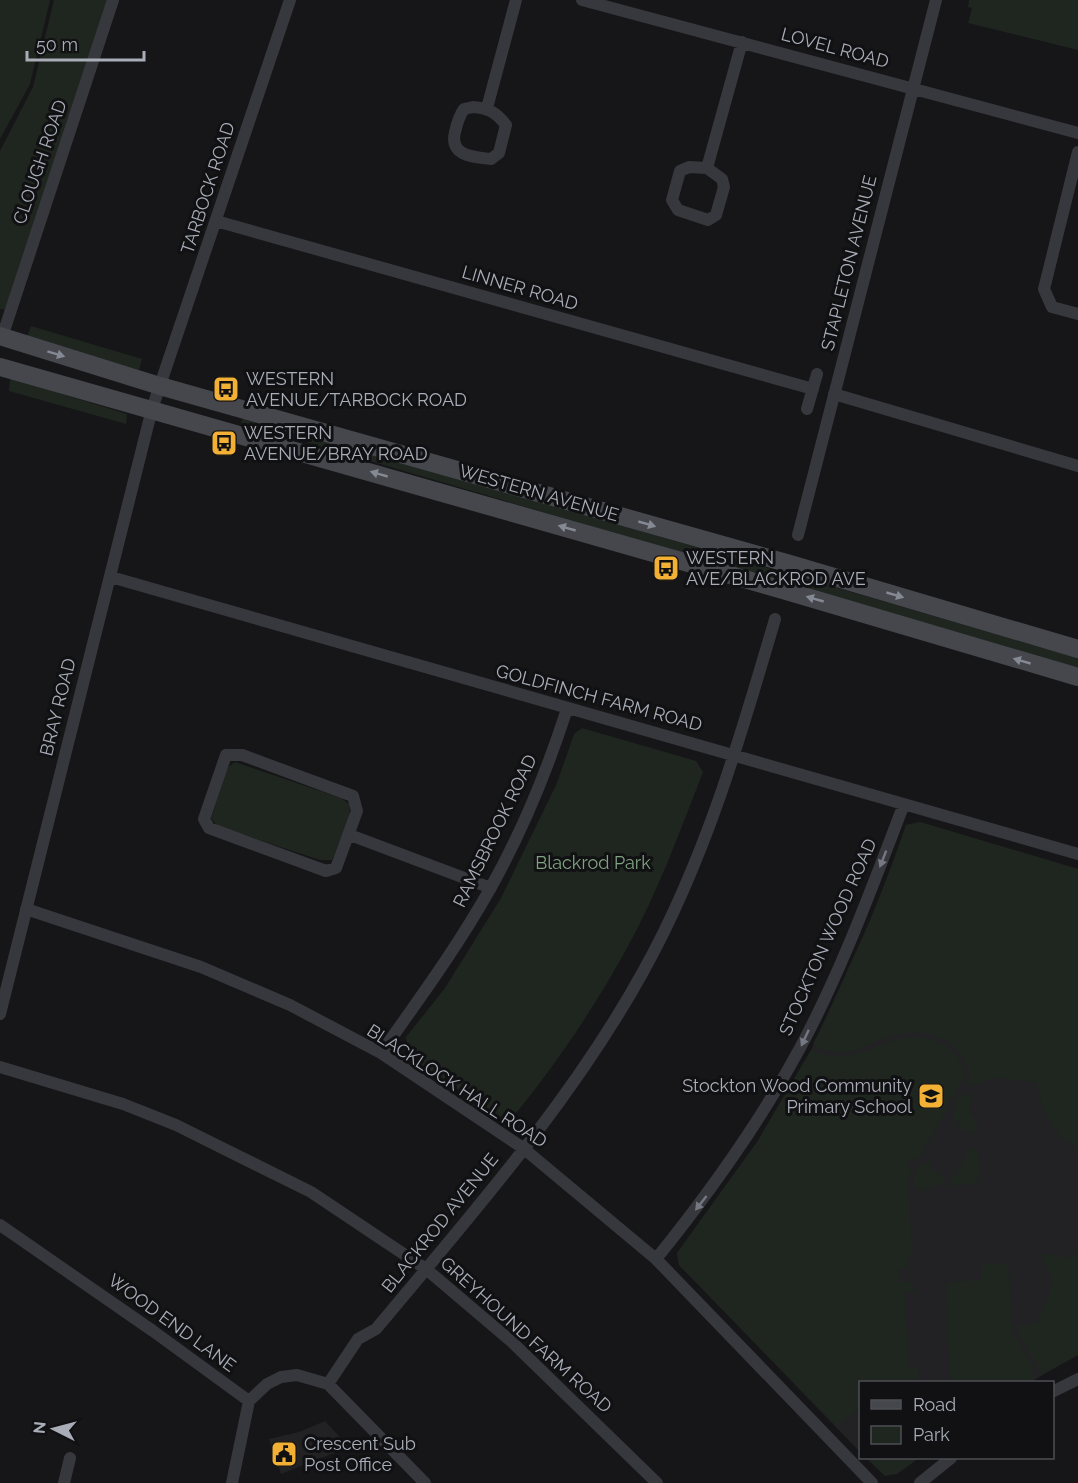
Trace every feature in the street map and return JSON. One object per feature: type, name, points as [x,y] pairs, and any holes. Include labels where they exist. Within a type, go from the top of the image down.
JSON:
[{"type":"street","name":"CLOUGH ROAD","points":[[1,337],[113,0]]},
{"type":"street","name":"TARBOCK ROAD","points":[[152,409],[290,0]]},
{"type":"street","points":[[487,108],[516,0]]},
{"type":"street","name":"LOVEL ROAD","points":[[582,0],[1078,133]]},
{"type":"street","name":"STAPLETON AVENUE","points":[[798,535],[936,0]]},
{"type":"street","points":[[707,168],[742,42]]},
{"type":"street","points":[[487,108],[499,115],[506,125],[499,153],[491,159],[462,154],[455,148],[453,139],[459,115],[464,109],[487,108]]},
{"type":"street","points":[[1078,152],[1044,289],[1052,307],[1078,314]]},
{"type":"street","points":[[689,167],[707,168],[722,179],[724,187],[716,215],[708,220],[678,210],[672,200],[680,171],[689,167]]},
{"type":"street","name":"LINNER ROAD","points":[[216,221],[813,389]]},
{"type":"street","name":"WESTERN AVENUE","points":[[1,337],[160,386],[790,564],[1078,649]]},
{"type":"street","name":"WESTERN AVENUE","points":[[0,367],[1078,677]]},
{"type":"street","points":[[807,409],[817,374]]},
{"type":"street","points":[[834,394],[1078,466]]},
{"type":"street","name":"BRAY ROAD","points":[[0,1014],[152,409]]},
{"type":"street","name":"GOLDFINCH FARM ROAD","points":[[111,577],[1078,854]]},
{"type":"street","name":"BLACKROD AVENUE","points":[[328,1384],[358,1339],[376,1329],[524,1148],[587,1065],[645,969],[695,864],[735,754],[776,619]]},
{"type":"street","name":"RAMSBROOK ROAD","points":[[381,1053],[466,930],[491,888],[536,798],[567,709]]},
{"type":"street","points":[[226,755],[242,755],[353,796],[357,811],[350,835],[336,868],[326,871],[209,828],[204,819],[226,755]]},
{"type":"street","name":"STOCKTON WOOD ROAD","points":[[656,1258],[705,1198],[744,1143],[801,1047],[843,957],[904,804]]},
{"type":"street","points":[[350,835],[491,888]]},
{"type":"street","name":"BLACKLOCK HALL ROAD","points":[[26,909],[201,967],[290,1005],[381,1053],[524,1148],[656,1258],[873,1483]]},
{"type":"street","name":"GREYHOUND FARM ROAD","points":[[0,1067],[123,1104],[220,1144],[311,1192],[426,1269],[512,1342],[657,1483]]},
{"type":"street","name":"WOOD END LANE","points":[[0,1225],[249,1401]]},
{"type":"street","points":[[232,1483],[249,1401],[267,1384],[281,1377],[297,1375],[328,1384],[420,1481]]},
{"type":"street","points":[[1054,1391],[1078,1379]]},
{"type":"street","points":[[64,1483],[70,1458]]},
{"type":"street","points":[[920,1483],[950,1459]]},
{"type":"shaded area","name":"Stockton Wood Community Primary School","points":[[920,822],[1078,869],[1078,1355],[1032,1381],[859,1381],[859,1451],[679,1265],[677,1253],[757,1142],[811,1050],[884,890],[906,825]]},
{"type":"shaded area","points":[[325,1421],[349,1447],[281,1474],[269,1439],[299,1432]]},
{"type":"green space","points":[[0,0],[50,0],[30,84],[0,139]]},
{"type":"green space","points":[[54,0],[108,0],[5,310],[0,309],[0,151],[33,87]]},
{"type":"green space","points":[[969,0],[1078,0],[1078,50],[968,23],[972,8],[968,7]]},
{"type":"green space","points":[[31,326],[142,359],[139,370],[27,337]]},
{"type":"green space","points":[[10,378],[127,414],[126,424],[9,391]]},
{"type":"green space","points":[[243,416],[782,572],[780,582],[241,423]]},
{"type":"green space","points":[[793,575],[1078,658],[1078,668],[790,585]]},
{"type":"green space","name":"Blackrod Park","points":[[582,728],[696,761],[703,772],[659,883],[614,970],[574,1036],[544,1078],[512,1118],[501,1119],[409,1056],[406,1037],[445,988],[501,898],[557,783],[574,734]]},
{"type":"green space","points":[[235,762],[341,798],[349,804],[350,815],[332,860],[320,860],[217,826],[211,818],[228,767]]},
{"type":"green space","points":[[920,822],[1078,869],[1078,1148],[1060,1136],[1049,1121],[1037,1083],[996,1077],[972,1086],[968,1083],[968,1070],[963,1057],[949,1042],[939,1037],[918,1032],[907,1033],[885,1038],[844,1053],[830,1051],[813,1044],[863,936],[906,825]]},
{"type":"green space","points":[[916,1037],[940,1043],[958,1059],[965,1075],[918,1161],[910,1157],[906,1165],[912,1168],[908,1180],[912,1257],[907,1258],[907,1268],[899,1269],[900,1282],[911,1282],[917,1292],[905,1293],[908,1368],[919,1368],[918,1377],[915,1381],[859,1381],[859,1409],[837,1427],[679,1265],[677,1253],[757,1142],[811,1050],[828,1055],[854,1055],[900,1039]]},
{"type":"green space","points":[[965,1092],[972,1096],[969,1114],[976,1121],[978,1128],[973,1133],[964,1131],[953,1119],[956,1099]]},
{"type":"green space","points":[[971,1149],[976,1150],[979,1158],[980,1172],[977,1181],[975,1184],[953,1186],[949,1184],[950,1179],[958,1171]]},
{"type":"green space","points":[[929,1161],[933,1170],[943,1176],[943,1184],[920,1190],[915,1188],[916,1172],[921,1165]]},
{"type":"green space","points":[[1046,1253],[1067,1258],[1078,1253],[1078,1355],[1043,1374],[1019,1336],[1019,1325],[1036,1323],[1045,1306],[1052,1283],[1043,1261],[1042,1255]]},
{"type":"green space","points":[[1008,1264],[1013,1334],[1034,1368],[1031,1370],[1036,1379],[1032,1381],[950,1381],[946,1284],[981,1280],[981,1265]]},
{"type":"green space","points":[[867,1459],[918,1459],[897,1474],[885,1476]]},
{"type":"place","name":"WESTERN AVENUE/TARBOCK ROAD","points":[[226,389]]},
{"type":"place","name":"WESTERN AVENUE/BRAY ROAD","points":[[224,443]]},
{"type":"place","name":"WESTERN AVE/BLACKROD AVE","points":[[666,568]]},
{"type":"place","name":"Stockton Wood Community Primary School","points":[[931,1096]]},
{"type":"place","name":"Crescent Sub Post Office","points":[[284,1454]]}]
